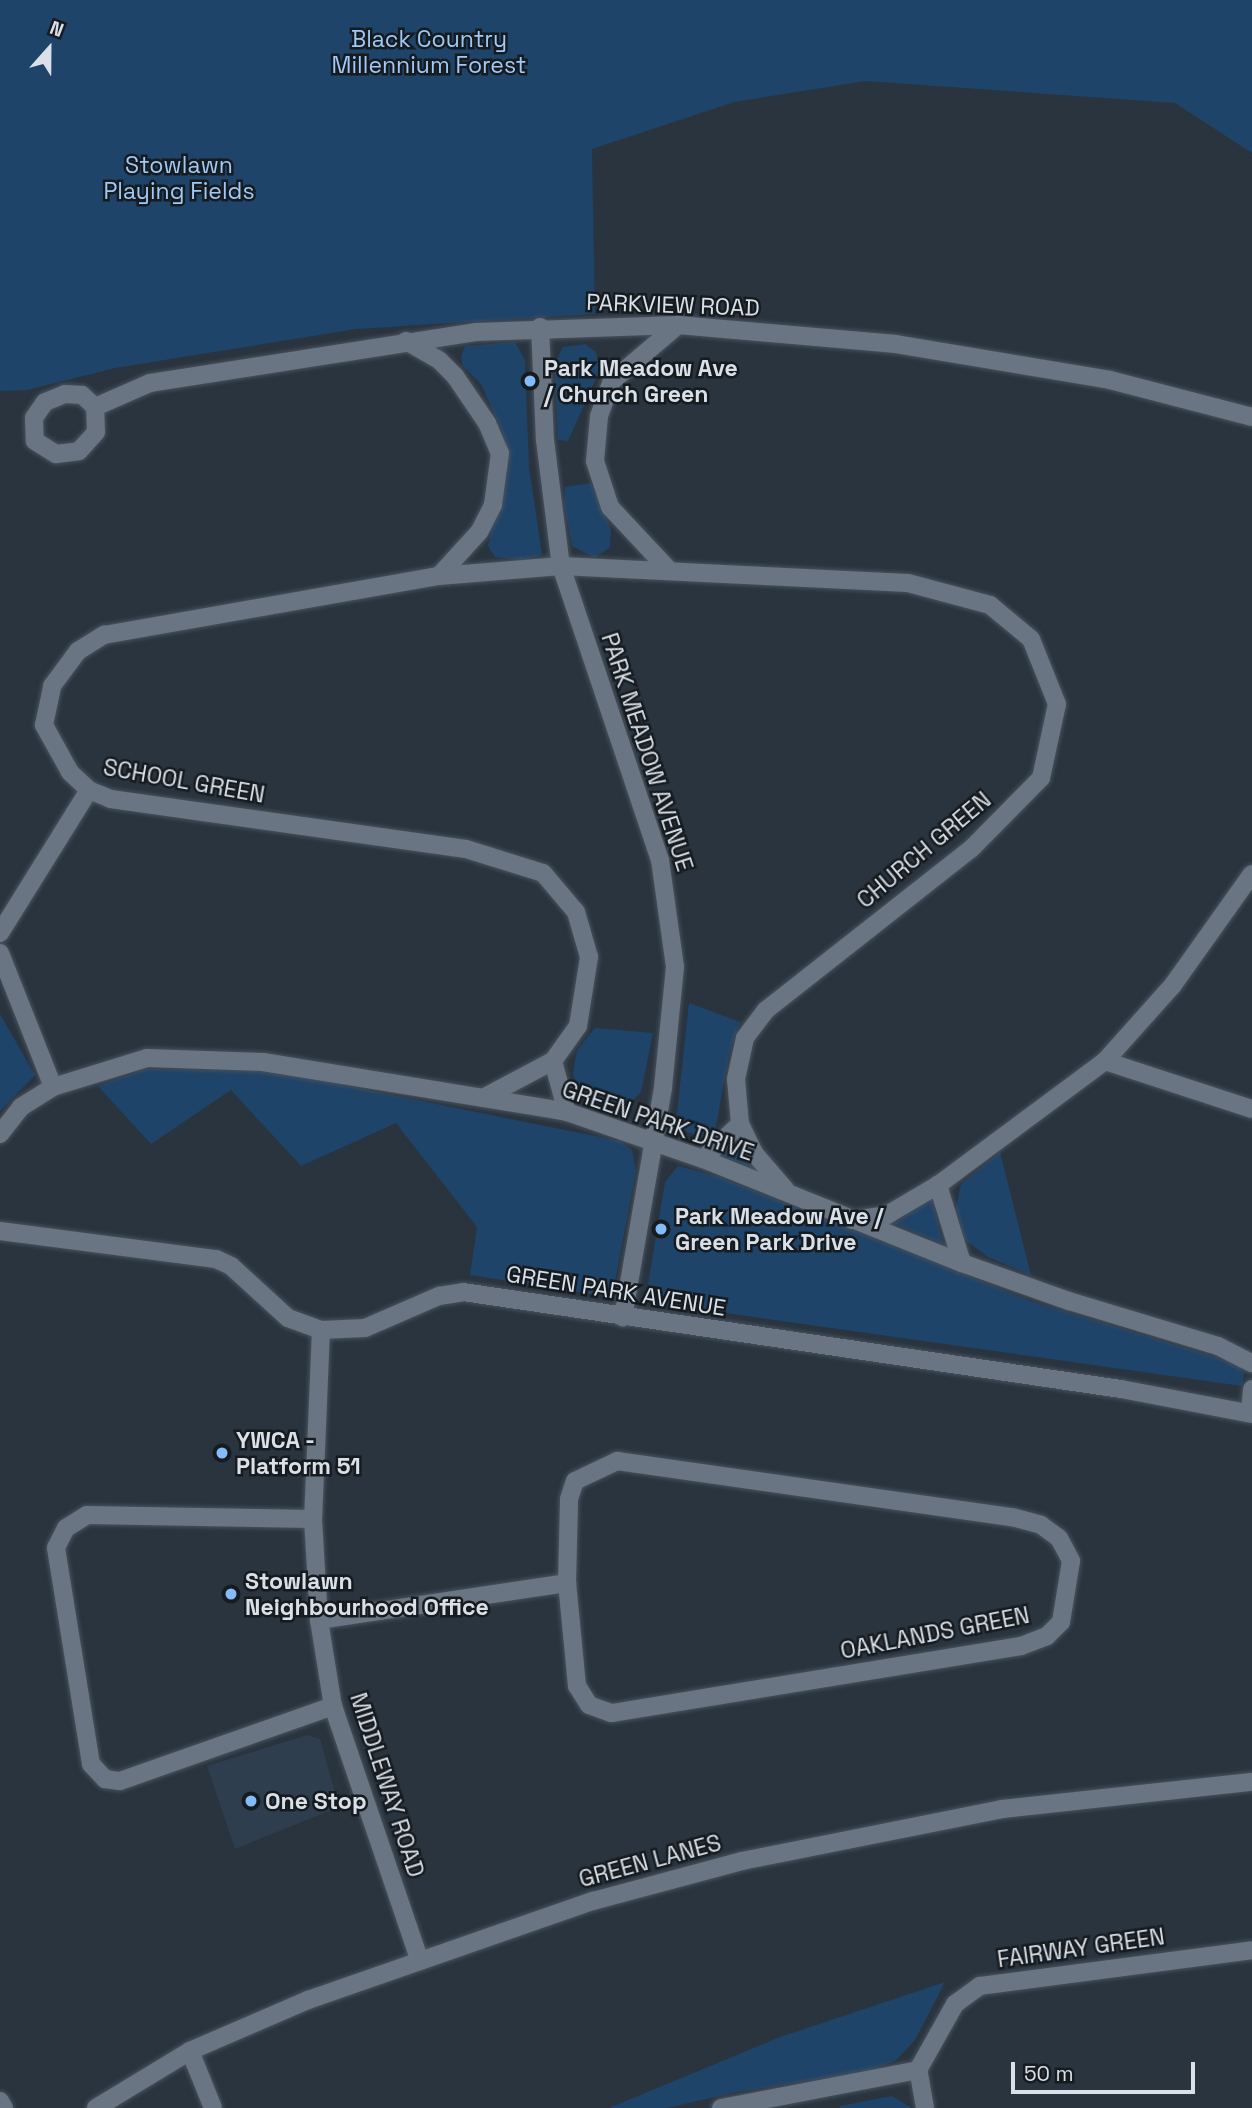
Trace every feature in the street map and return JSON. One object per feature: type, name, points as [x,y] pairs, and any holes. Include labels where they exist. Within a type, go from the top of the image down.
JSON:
[{"type":"street","name":"PARKVIEW ROAD","points":[[95,407],[150,383],[406,341],[540,327],[678,325],[910,347],[1110,380],[1252,416]]},
{"type":"street","points":[[667,568],[610,507],[595,461],[599,416],[612,381],[678,325]]},
{"type":"street","name":"PARK MEADOW AVENUE","points":[[540,327],[545,440],[561,566],[663,873],[675,967],[653,1141],[623,1318]]},
{"type":"street","points":[[406,341],[440,361],[454,376],[487,423],[500,453],[493,505],[479,532],[439,576]]},
{"type":"street","name":"CHURCH GREEN","points":[[561,566],[667,568],[908,583],[990,605],[1031,639],[1057,704],[1041,778],[972,848],[766,1010],[745,1038],[736,1079],[740,1124],[754,1153],[791,1195]]},
{"type":"street","name":"SCHOOL GREEN","points":[[482,1098],[553,1061],[578,1026],[589,957],[576,912],[543,873],[466,849],[111,799],[89,790],[70,772],[44,725],[52,686],[78,651],[104,635],[439,576],[561,566]]},
{"type":"street","points":[[0,933],[89,790]]},
{"type":"street","points":[[850,1220],[887,1215],[938,1185],[1105,1061],[1173,985],[1252,874]]},
{"type":"street","points":[[0,953],[53,1087]]},
{"type":"street","name":"GREEN PARK DRIVE","points":[[0,1134],[21,1107],[53,1087],[147,1058],[263,1062],[567,1112],[703,1159],[962,1263],[1069,1301],[1218,1346],[1252,1363]]},
{"type":"street","points":[[553,1061],[567,1112]]},
{"type":"street","points":[[1105,1061],[1252,1109]]},
{"type":"street","points":[[703,1159],[740,1124]]},
{"type":"street","points":[[938,1185],[962,1263]]},
{"type":"street","name":"GREEN PARK AVENUE","points":[[0,1231],[216,1259],[231,1266],[288,1318],[321,1330],[365,1328],[439,1296],[463,1292],[623,1318],[1121,1389],[1251,1414]]},
{"type":"street","name":"MIDDLEWAY ROAD","points":[[321,1330],[313,1519],[320,1620],[333,1706],[419,1959]]},
{"type":"street","points":[[1251,1414],[1252,1389]]},
{"type":"street","name":"OAKLANDS GREEN","points":[[617,1461],[1012,1517],[1050,1531],[1071,1561],[1060,1622],[1047,1636],[1021,1646],[611,1713],[589,1705],[577,1686],[567,1583],[569,1499],[575,1481],[592,1469],[617,1461]]},
{"type":"street","points":[[313,1519],[87,1515],[66,1528],[56,1548],[91,1764],[105,1779],[120,1781],[333,1706]]},
{"type":"street","points":[[320,1620],[567,1583]]},
{"type":"street","name":"GREEN LANES","points":[[96,2108],[190,2051],[419,1959],[593,1901],[742,1861],[1002,1809],[1252,1782]]},
{"type":"street","name":"FAIRWAY GREEN","points":[[918,2070],[955,2004],[980,1986],[1252,1950]]},
{"type":"street","points":[[190,2051],[213,2108]]},
{"type":"street","points":[[721,2108],[918,2070],[925,2108]]},
{"type":"street","points":[[0,2101],[4,2108]]},
{"type":"shaded area","points":[[307,1735],[320,1739],[339,1807],[235,1849],[207,1766]]},
{"type":"green space","name":"Stowlawn Playing Fields","points":[[0,0],[1252,0],[1252,153],[1175,103],[865,81],[734,102],[592,149],[595,314],[356,329],[115,368],[27,390],[0,391]]},
{"type":"green space","points":[[515,342],[525,360],[529,467],[542,555],[523,560],[495,557],[488,546],[507,463],[502,431],[481,384],[463,366],[461,357],[465,346]]},
{"type":"green space","points":[[585,344],[596,352],[599,372],[568,441],[558,440],[554,365],[563,347]]},
{"type":"green space","points":[[591,483],[611,529],[610,547],[595,558],[572,546],[564,504],[565,487]]},
{"type":"green space","points":[[689,1003],[740,1022],[729,1054],[715,1132],[705,1138],[687,1132],[676,1121]]},
{"type":"green space","points":[[0,1014],[35,1075],[0,1111]]},
{"type":"green space","points":[[595,1028],[653,1033],[641,1092],[626,1108],[601,1106],[580,1097],[573,1074],[577,1050]]},
{"type":"green space","points":[[146,1069],[272,1071],[620,1141],[632,1150],[636,1170],[614,1287],[603,1296],[470,1275],[477,1227],[396,1123],[301,1166],[231,1090],[151,1144],[98,1086]]},
{"type":"green space","points":[[739,1137],[765,1175],[721,1155]]},
{"type":"green space","points":[[1000,1152],[1031,1275],[988,1257],[964,1239],[956,1208],[961,1184]]},
{"type":"green space","points":[[678,1166],[719,1177],[1033,1302],[1238,1364],[1244,1373],[1242,1386],[662,1304],[648,1285],[665,1182]]},
{"type":"green space","points":[[932,1199],[943,1244],[894,1223]]},
{"type":"green space","points":[[945,1982],[915,2040],[895,2061],[866,2072],[736,2092],[667,2108],[609,2108],[780,2037]]},
{"type":"green space","points":[[892,2096],[912,2108],[840,2108],[840,2106]]},
{"type":"place","name":"Park Meadow Ave / Church Green","points":[[530,381]]},
{"type":"place","name":"Park Meadow Ave / Green Park Drive","points":[[661,1229]]},
{"type":"place","name":"YWCA - Platform 51","points":[[222,1453]]},
{"type":"place","name":"Stowlawn Neighbourhood Office","points":[[231,1594]]},
{"type":"place","name":"One Stop","points":[[251,1801]]},
{"type":"park label","name":"Black Country Millennium Forest","points":[[429,52]]}]
